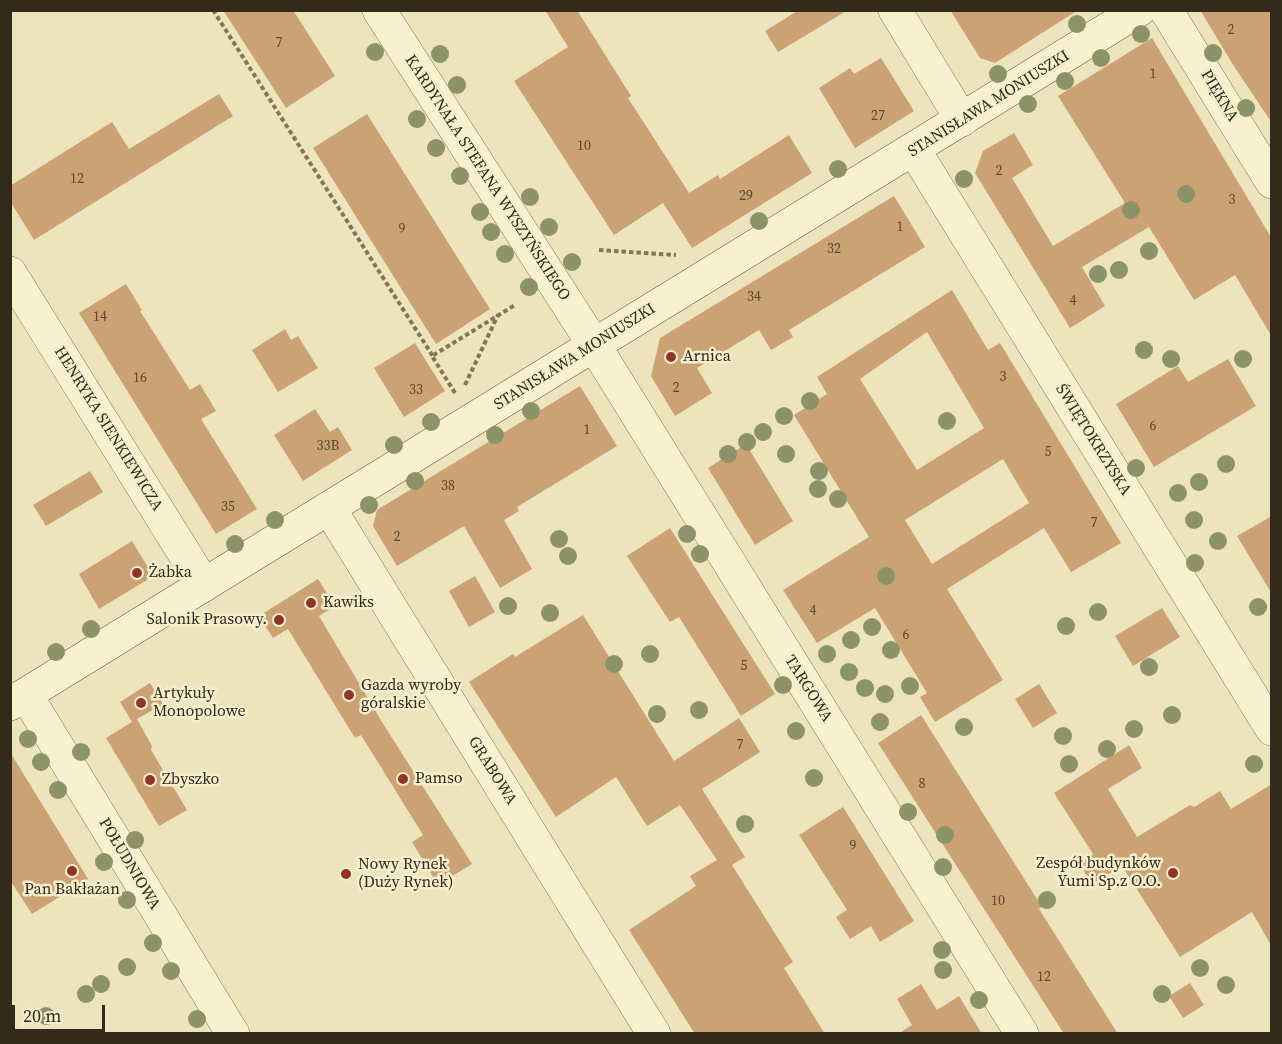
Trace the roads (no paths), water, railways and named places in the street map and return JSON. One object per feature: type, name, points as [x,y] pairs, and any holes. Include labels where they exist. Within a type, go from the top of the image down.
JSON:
[{"type":"street","name":"KARDYNAŁA STEFANA WYSZYŃSKIEGO","points":[[379,10],[594,345]]},
{"type":"street","points":[[895,10],[962,120]]},
{"type":"street","name":"STANISŁAWA MONIUSZKI","points":[[18,699],[1139,10]]},
{"type":"street","name":"PIĘKNA","points":[[1166,10],[1272,182]]},
{"type":"street","name":"ŚWIĘTOKRZYSKA","points":[[914,150],[1272,729]]},
{"type":"street","name":"HENRYKA SIENKIEWICZA","points":[[10,273],[204,585]]},
{"type":"street","name":"TARGOWA","points":[[594,345],[1022,1034]]},
{"type":"street","name":"GRABOWA","points":[[329,508],[654,1034]]},
{"type":"street","name":"POŁUDNIOWA","points":[[18,699],[233,1034]]},
{"type":"place","name":"Arnica","points":[[671,357]]},
{"type":"place","name":"Żabka","points":[[137,573]]},
{"type":"place","name":"Kawiks","points":[[311,603]]},
{"type":"place","name":"Salonik Prasowy.","points":[[279,620]]},
{"type":"place","name":"Gazda wyroby góralskie","points":[[349,695]]},
{"type":"place","name":"Artykuły Monopolowe","points":[[141,703]]},
{"type":"place","name":"Pamso","points":[[403,779]]},
{"type":"place","name":"Zbyszko","points":[[150,780]]},
{"type":"place","name":"Pan Bakłażan","points":[[72,871]]},
{"type":"place","name":"Zespół budynków Yumi Sp.z O.O.","points":[[1173,873]]},
{"type":"place","name":"Nowy Rynek (Duży Rynek)","points":[[346,874]]}]
